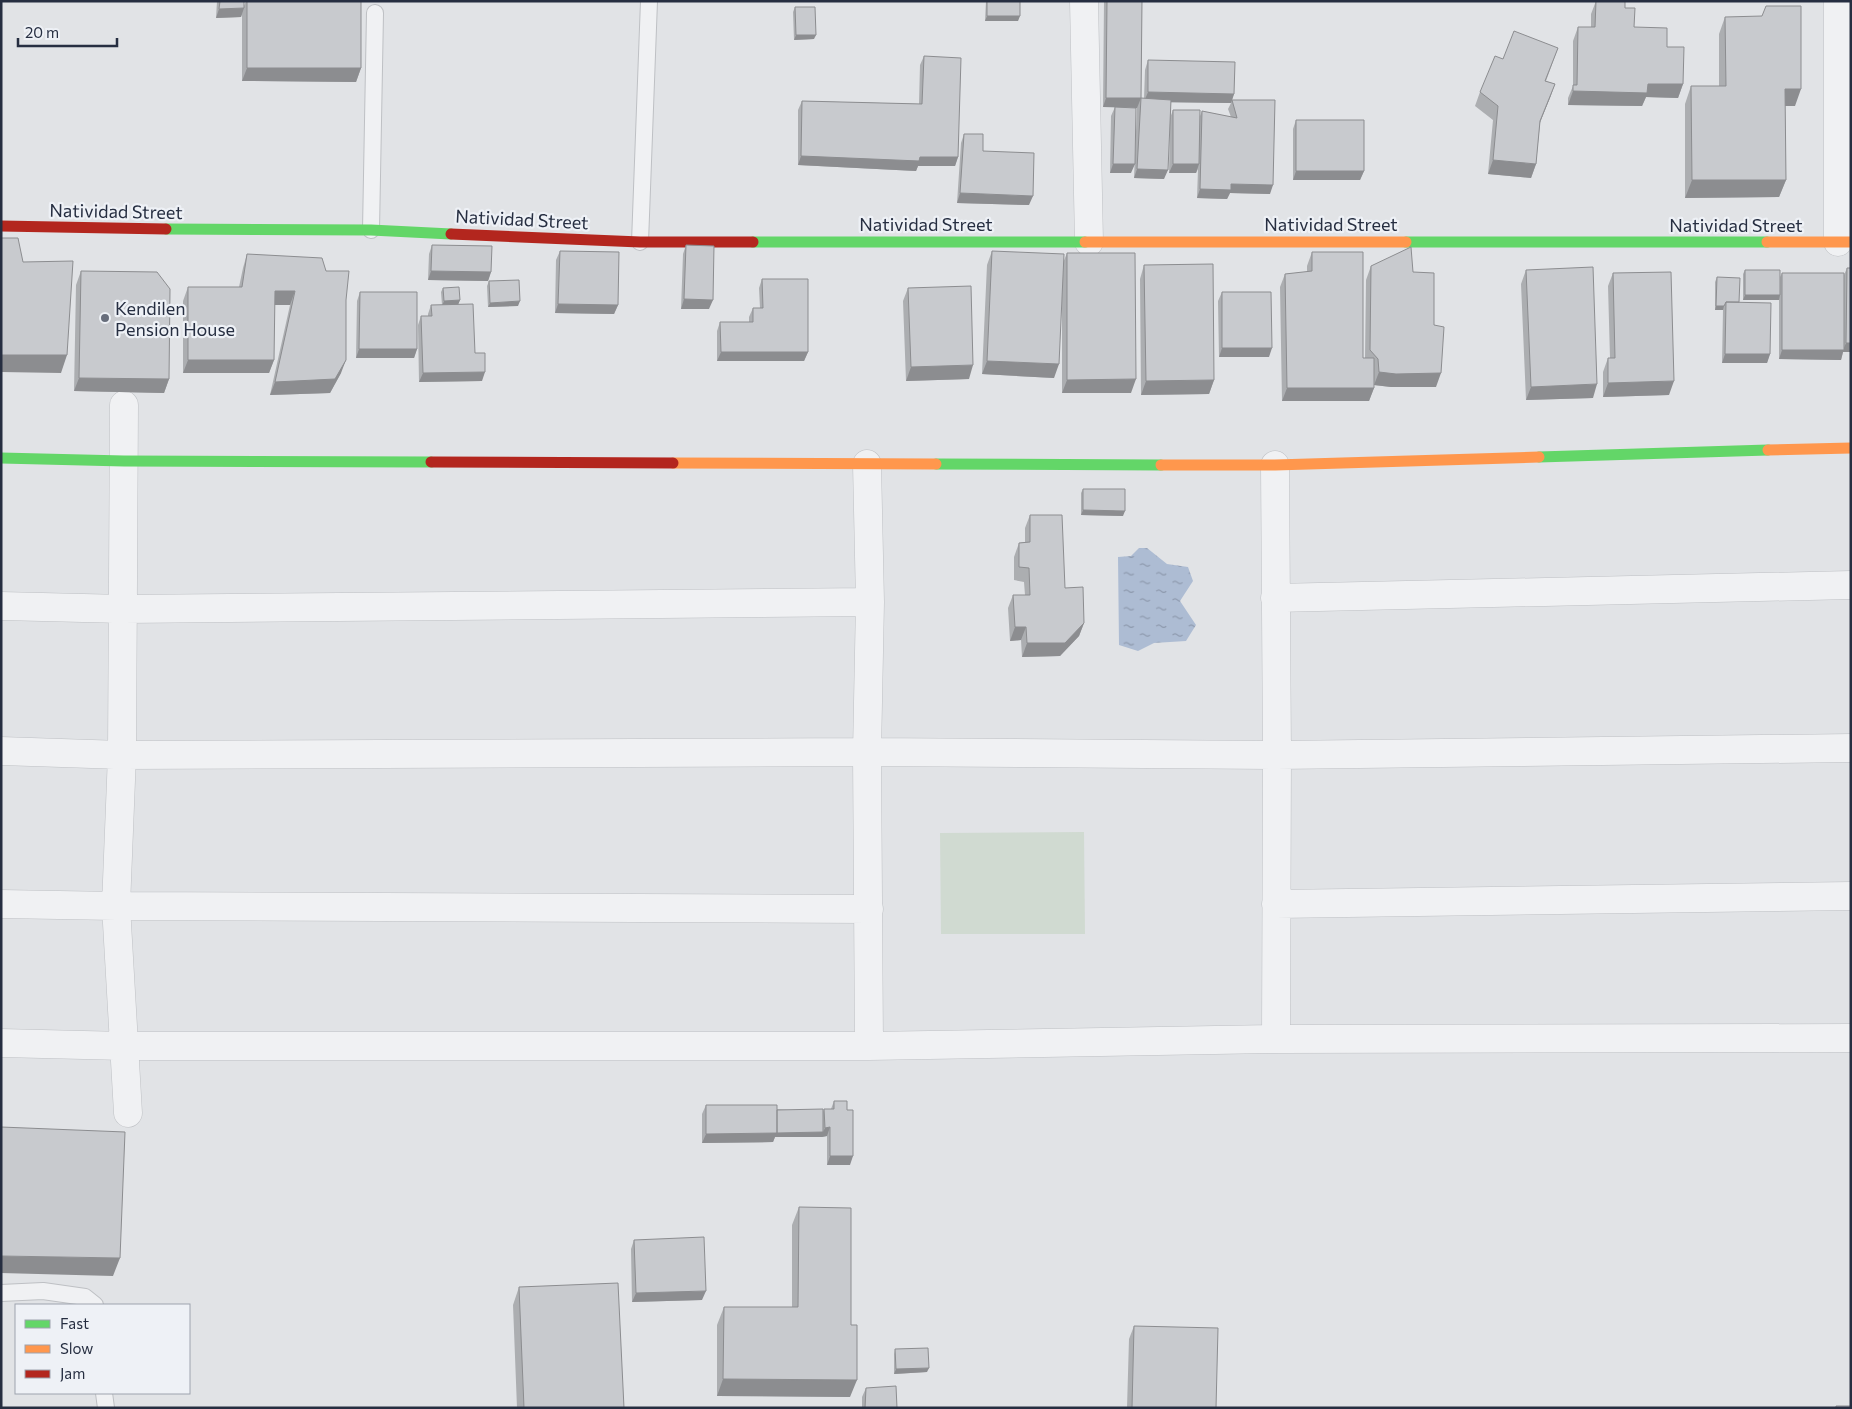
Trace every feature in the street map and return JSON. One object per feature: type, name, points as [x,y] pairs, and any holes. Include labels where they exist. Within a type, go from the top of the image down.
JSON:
[{"type":"street","points":[[1084,1],[1089,242]]},
{"type":"street","points":[[1838,1],[1844,242]]},
{"type":"street","name":"Natividad Street","points":[[1,226],[191,230],[371,230],[640,242],[1844,242]]},
{"type":"street","points":[[124,405],[122,755],[116,906],[128,1113]]},
{"type":"street","points":[[1,458],[124,461],[1275,466],[1851,448]]},
{"type":"street","points":[[867,464],[870,602],[867,752],[869,1046]]},
{"type":"street","points":[[1275,466],[1276,1039]]},
{"type":"street","points":[[1275,598],[1851,585]]},
{"type":"street","points":[[1,606],[124,609],[870,602]]},
{"type":"street","points":[[1,751],[122,755],[867,752],[1277,755],[1851,748]]},
{"type":"street","points":[[1276,904],[1851,896]]},
{"type":"street","points":[[1,904],[869,909]]},
{"type":"street","points":[[1,1043],[125,1046],[869,1046],[1276,1039],[1851,1038]]},
{"type":"lane","points":[[640,242],[649,1]]},
{"type":"lane","points":[[371,230],[375,12]]},
{"type":"lane","points":[[1,1293],[43,1291],[85,1297],[94,1304]]},
{"type":"lane","points":[[104,1394],[106,1408]]},
{"type":"shaded area","points":[[1084,832],[1085,934],[941,934],[940,833]]},
{"type":"water","points":[[1139,548],[1147,548],[1167,564],[1188,567],[1193,581],[1180,601],[1196,625],[1186,641],[1154,643],[1138,651],[1119,645],[1118,557],[1131,556]]},
{"type":"building","points":[[220,1],[244,1],[244,8],[219,9]]},
{"type":"building","points":[[247,1],[361,1],[361,68],[247,68]]},
{"type":"building","points":[[987,1],[1020,1],[1020,16],[987,16]]},
{"type":"building","points":[[1107,1],[1142,1],[1141,98],[1106,98]]},
{"type":"building","points":[[1596,1],[1625,1],[1625,8],[1635,8],[1634,27],[1667,28],[1667,47],[1684,47],[1683,84],[1648,84],[1647,93],[1573,91],[1573,85],[1577,85],[1578,27],[1595,27]]},
{"type":"building","points":[[1766,6],[1801,6],[1801,89],[1785,89],[1786,180],[1692,180],[1691,86],[1726,86],[1725,17],[1762,16]]},
{"type":"building","points":[[795,7],[815,7],[816,35],[796,35]]},
{"type":"building","points":[[1514,31],[1558,48],[1545,81],[1555,84],[1540,121],[1536,164],[1493,160],[1498,106],[1480,92],[1495,56],[1503,59]]},
{"type":"building","points":[[924,56],[961,58],[958,157],[920,157],[919,161],[801,156],[802,101],[922,104]]},
{"type":"building","points":[[1148,60],[1235,62],[1234,94],[1148,92]]},
{"type":"building","points":[[1141,98],[1171,100],[1168,170],[1137,169]]},
{"type":"building","points":[[1232,100],[1275,100],[1273,185],[1231,184],[1231,190],[1200,189],[1202,111],[1237,118]]},
{"type":"building","points":[[1115,107],[1136,108],[1135,164],[1113,164]]},
{"type":"building","points":[[1173,110],[1200,110],[1199,164],[1173,164]]},
{"type":"building","points":[[1296,120],[1364,120],[1364,171],[1296,171]]},
{"type":"building","points":[[964,134],[983,134],[983,151],[1034,153],[1033,196],[960,193]]},
{"type":"building","points":[[1,238],[18,238],[23,262],[73,261],[67,355],[1,355]]},
{"type":"building","points":[[432,245],[492,246],[491,272],[431,271]]},
{"type":"building","points":[[686,245],[714,246],[713,300],[684,299]]},
{"type":"building","points":[[1411,247],[1413,272],[1434,273],[1434,325],[1444,327],[1441,373],[1396,374],[1379,372],[1378,359],[1370,350],[1371,266]]},
{"type":"building","points":[[560,251],[619,252],[618,305],[558,304]]},
{"type":"building","points":[[992,251],[1064,254],[1059,364],[987,361]]},
{"type":"building","points":[[1312,252],[1363,252],[1363,358],[1374,358],[1374,388],[1287,388],[1285,274],[1312,271]]},
{"type":"building","points":[[1067,253],[1135,253],[1136,379],[1067,380]]},
{"type":"building","points":[[247,254],[322,258],[326,271],[349,271],[346,300],[346,360],[335,379],[275,382],[295,291],[275,291],[274,360],[188,360],[188,287],[242,287]]},
{"type":"building","points":[[1213,264],[1214,380],[1146,381],[1144,265]]},
{"type":"building","points":[[1593,267],[1597,384],[1531,387],[1526,270]]},
{"type":"building","points":[[1847,268],[1851,268],[1851,343],[1846,343]]},
{"type":"building","points":[[1745,270],[1780,270],[1780,295],[1745,295]]},
{"type":"building","points":[[81,271],[157,272],[170,289],[169,379],[79,378]]},
{"type":"building","points":[[1671,272],[1674,381],[1608,383],[1608,358],[1615,358],[1613,273]]},
{"type":"building","points":[[1782,273],[1844,273],[1844,350],[1782,350]]},
{"type":"building","points":[[1717,277],[1740,278],[1739,302],[1726,302],[1724,306],[1716,306]]},
{"type":"building","points":[[762,279],[808,279],[808,352],[721,352],[720,322],[753,322],[753,308],[763,308]]},
{"type":"building","points":[[519,280],[520,301],[490,303],[489,281]]},
{"type":"building","points":[[971,286],[973,365],[911,367],[908,288]]},
{"type":"building","points":[[459,287],[460,300],[444,301],[443,288]]},
{"type":"building","points":[[360,292],[417,292],[417,349],[359,349]]},
{"type":"building","points":[[1222,292],[1271,292],[1272,348],[1222,348]]},
{"type":"building","points":[[1726,302],[1771,303],[1770,354],[1725,354]]},
{"type":"building","points":[[473,304],[475,353],[485,353],[485,372],[423,373],[421,316],[432,316],[431,305]]},
{"type":"building","points":[[1083,489],[1125,489],[1125,511],[1083,510]]},
{"type":"building","points":[[1030,515],[1062,515],[1065,588],[1083,587],[1084,623],[1065,643],[1027,643],[1026,627],[1015,627],[1013,595],[1030,595],[1029,568],[1019,567],[1019,543],[1030,542]]},
{"type":"building","points":[[834,1101],[847,1101],[847,1110],[853,1110],[853,1156],[830,1156],[830,1127],[825,1128],[824,1109],[834,1109]]},
{"type":"building","points":[[706,1105],[777,1105],[777,1133],[706,1134]]},
{"type":"building","points":[[823,1109],[823,1132],[777,1133],[777,1110]]},
{"type":"building","points":[[1,1127],[125,1132],[120,1258],[1,1256]]},
{"type":"building","points":[[799,1207],[851,1208],[851,1325],[857,1325],[857,1380],[723,1379],[724,1307],[798,1307]]},
{"type":"building","points":[[704,1237],[706,1291],[636,1293],[634,1240]]},
{"type":"building","points":[[618,1283],[624,1408],[524,1408],[519,1287]]},
{"type":"building","points":[[1134,1326],[1218,1328],[1216,1408],[1132,1408]]},
{"type":"building","points":[[928,1348],[929,1368],[896,1369],[895,1349]]},
{"type":"building","points":[[896,1386],[897,1408],[865,1408],[866,1388]]},
{"type":"building","points":[[1836,1406],[1851,1406],[1851,1408],[1836,1408]]},
{"type":"traffic: fast","points":[[166,229],[371,230],[451,234]]},
{"type":"traffic: fast","points":[[753,242],[1085,242]]},
{"type":"traffic: fast","points":[[1406,242],[1767,242]]},
{"type":"traffic: fast","points":[[1539,457],[1768,450]]},
{"type":"traffic: fast","points":[[1,458],[124,461],[431,462]]},
{"type":"traffic: fast","points":[[936,464],[1161,465]]},
{"type":"traffic: slow","points":[[1085,242],[1406,242]]},
{"type":"traffic: slow","points":[[1767,242],[1851,242]]},
{"type":"traffic: slow","points":[[1768,450],[1851,448]]},
{"type":"traffic: slow","points":[[1161,465],[1275,465],[1539,457]]},
{"type":"traffic: slow","points":[[673,463],[936,464]]},
{"type":"traffic: jam","points":[[1,226],[166,229]]},
{"type":"traffic: jam","points":[[451,234],[640,242],[753,242]]},
{"type":"traffic: jam","points":[[431,462],[673,463]]},
{"type":"place","name":"Kendilen Pension House","points":[[105,318]]}]
